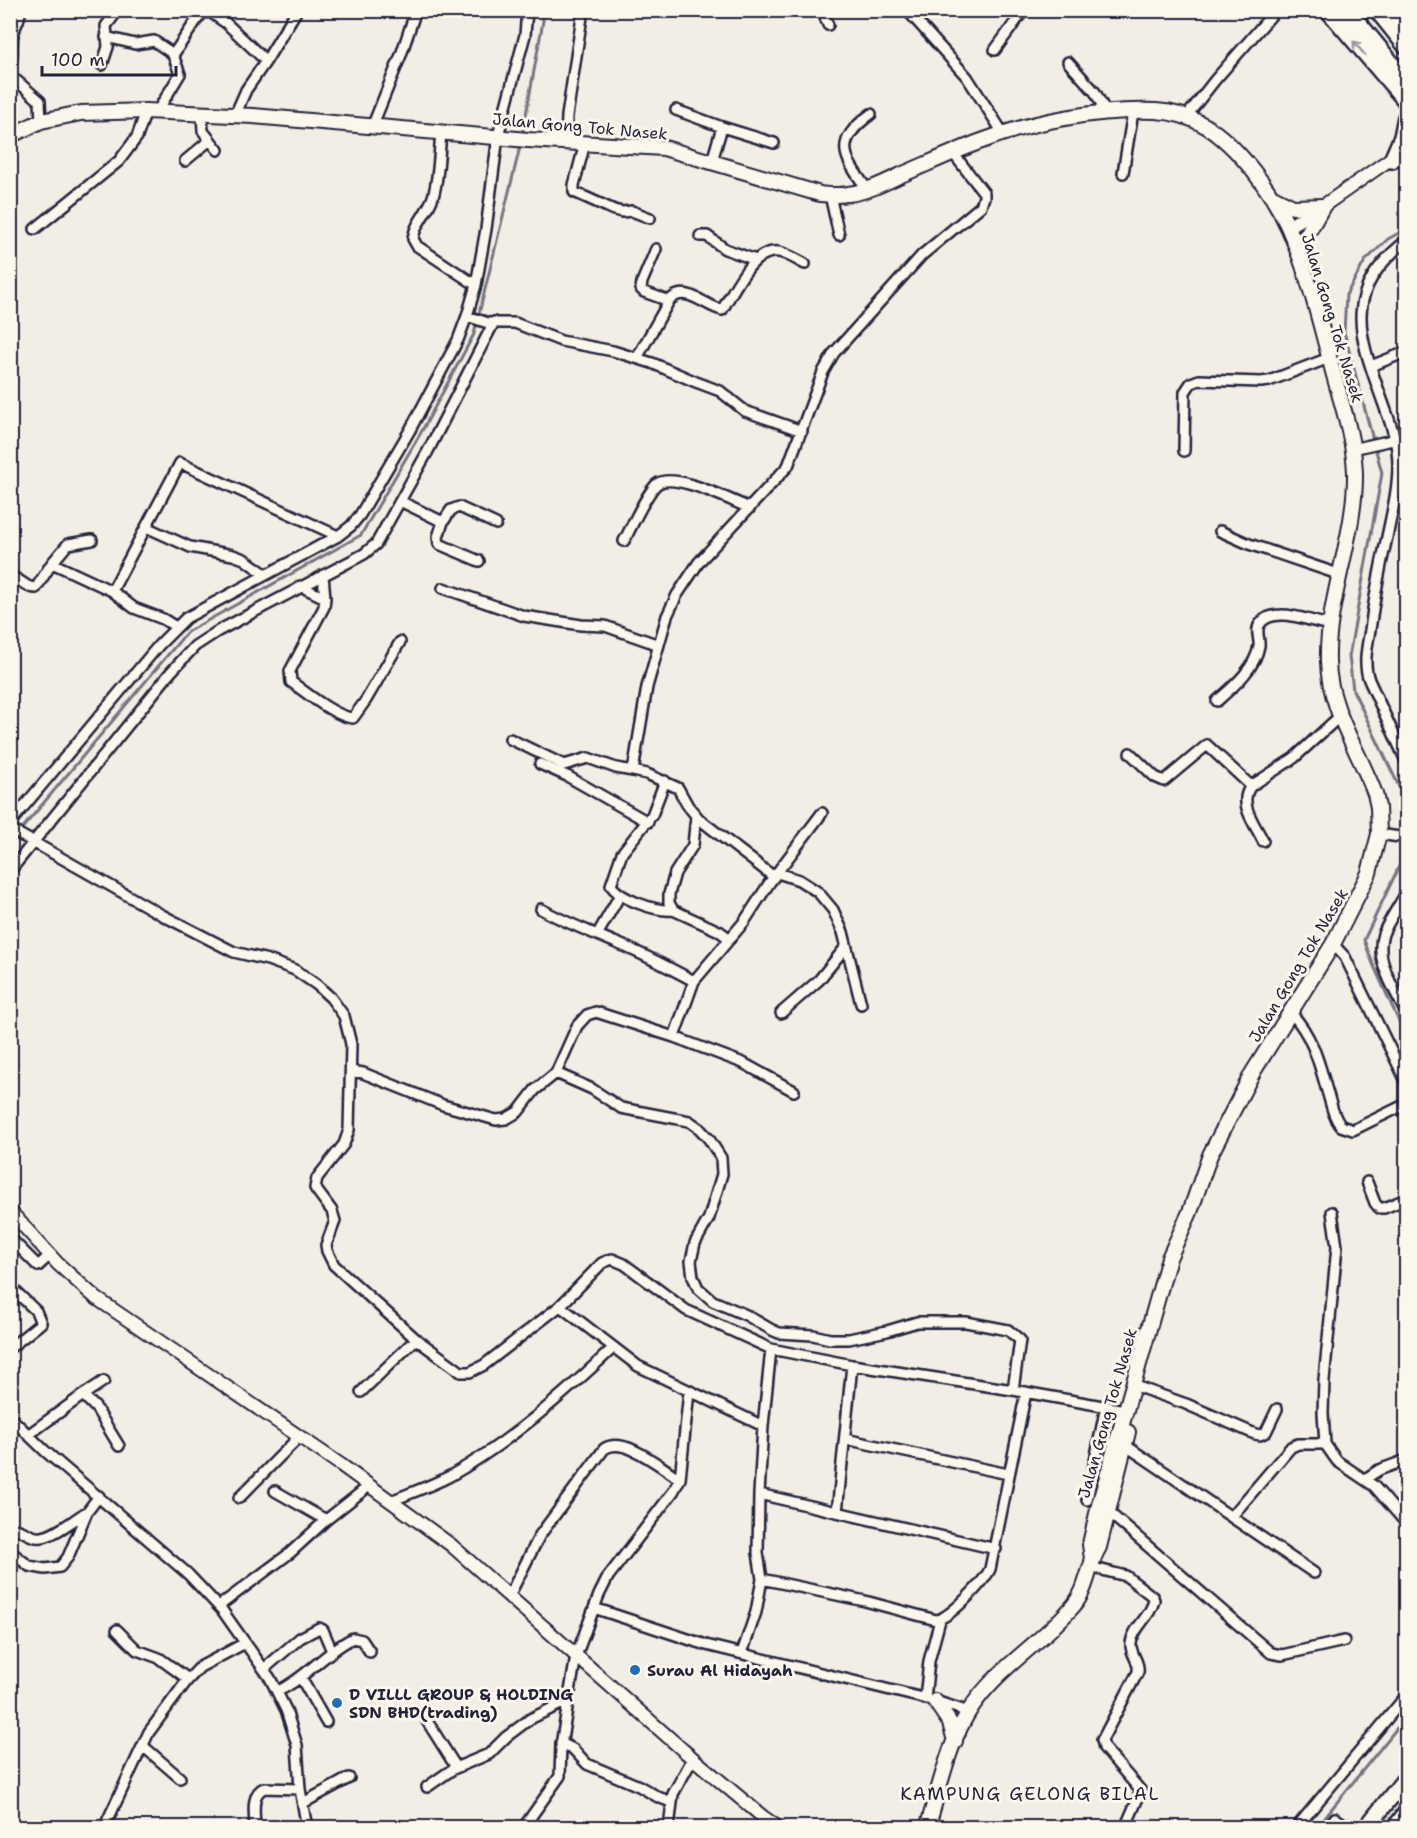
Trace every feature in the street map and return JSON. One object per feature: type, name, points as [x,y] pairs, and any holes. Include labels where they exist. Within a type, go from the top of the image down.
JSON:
[{"type":"main road","points":[[1328,10],[1406,101]]},
{"type":"main road","points":[[1348,10],[1407,81]]},
{"type":"main road","points":[[1384,14],[1407,29]]},
{"type":"main road","points":[[1384,14],[1407,46]]},
{"type":"main road","points":[[1391,85],[1407,93]]},
{"type":"main road","name":"Jalan Gong Tok Nasek","points":[[10,136],[41,121],[81,113],[152,112],[235,115],[528,140],[664,148],[820,194],[847,195],[1003,134],[1056,120],[1157,111],[1186,117],[1204,125],[1235,150],[1269,195],[1288,227],[1329,358],[1352,449],[1355,471],[1354,501],[1331,625],[1329,669],[1332,689],[1340,716],[1375,794],[1386,835],[1333,944],[1253,1072],[1218,1136],[1177,1244],[1169,1258],[1098,1505],[1090,1544],[1091,1563],[1083,1590],[1074,1606],[1001,1673],[969,1712],[955,1741],[927,1827]]},
{"type":"main road","points":[[1392,160],[1402,137],[1407,117]]},
{"type":"main road","points":[[1269,195],[1293,207],[1323,206]]},
{"type":"main road","points":[[1300,261],[1306,236],[1323,206]]},
{"type":"main road","name":"Jalan Gong Tok Nasek","points":[[1098,1505],[1125,1445],[1176,1261],[1177,1244]]},
{"type":"main road","points":[[1130,1424],[1125,1410],[1139,1394]]},
{"type":"main road","points":[[930,1700],[950,1723],[955,1741]]},
{"type":"main road","points":[[1366,1827],[1407,1778]]},
{"type":"main road","points":[[1395,1827],[1407,1814]]},
{"type":"street","points":[[10,66],[14,56],[12,37],[20,18],[20,10]]},
{"type":"street","points":[[102,65],[108,47],[106,26],[118,10]]},
{"type":"street","points":[[235,115],[246,90],[297,10]]},
{"type":"street","points":[[372,127],[401,55],[416,10]]},
{"type":"street","points":[[10,823],[186,618],[338,536],[351,526],[367,504],[410,430],[468,317],[476,285],[500,137],[525,35],[528,10]]},
{"type":"street","points":[[566,142],[567,116],[584,10]]},
{"type":"street","points":[[822,10],[828,25]]},
{"type":"street","points":[[907,10],[967,77],[1003,134]]},
{"type":"street","points":[[995,50],[1024,10]]},
{"type":"street","points":[[1186,117],[1276,10]]},
{"type":"street","points":[[173,54],[202,13],[210,12],[226,23],[266,61]]},
{"type":"street","points":[[35,229],[119,160],[180,74],[173,54],[152,41],[135,44],[106,37]]},
{"type":"street","points":[[1068,62],[1095,92],[1107,114]]},
{"type":"street","points":[[10,75],[40,100],[41,121]]},
{"type":"street","points":[[676,110],[774,143]]},
{"type":"street","points":[[1123,173],[1133,112]]},
{"type":"street","points":[[202,113],[203,131],[218,150]]},
{"type":"street","points":[[867,189],[849,163],[845,145],[852,129],[870,114]]},
{"type":"street","points":[[712,161],[722,127]]},
{"type":"street","points":[[441,132],[435,191],[413,239],[417,246],[476,285]]},
{"type":"street","points":[[185,161],[210,140]]},
{"type":"street","points":[[585,143],[574,192],[614,210],[632,211],[650,218]]},
{"type":"street","points":[[1288,227],[1323,206],[1407,148]]},
{"type":"street","points":[[633,771],[647,687],[658,645],[667,616],[691,572],[788,466],[823,372],[839,347],[922,255],[983,202],[984,193],[953,153]]},
{"type":"street","points":[[830,195],[840,235]]},
{"type":"street","points":[[700,236],[707,236],[725,249],[756,260]]},
{"type":"street","points":[[1407,241],[1389,255],[1368,284],[1363,300],[1362,333],[1398,463],[1395,496],[1374,596],[1365,659],[1369,680],[1407,761]]},
{"type":"street","points":[[656,249],[641,289],[669,301]]},
{"type":"street","points":[[637,357],[669,301],[676,294],[682,293],[722,310],[736,286],[756,260],[767,253],[779,252],[805,264]]},
{"type":"street","points":[[468,317],[491,322],[515,323],[561,341],[603,348],[637,357],[720,391],[745,411],[802,431]]},
{"type":"street","points":[[10,871],[189,652],[218,631],[370,550],[381,536],[400,501],[491,322]]},
{"type":"street","points":[[1371,366],[1407,352]]},
{"type":"street","points":[[1184,451],[1185,392],[1191,383],[1215,380],[1261,382],[1329,358]]},
{"type":"street","points":[[1352,449],[1407,437]]},
{"type":"street","points":[[112,591],[180,463],[338,536]]},
{"type":"street","points":[[624,541],[653,489],[662,482],[673,480],[686,483],[750,508]]},
{"type":"street","points":[[400,501],[443,522]]},
{"type":"street","points":[[478,561],[439,544],[438,537],[443,522],[451,510],[459,507],[496,524]]},
{"type":"street","points":[[146,527],[190,547],[244,559],[265,574]]},
{"type":"street","points":[[1220,531],[1250,544],[1341,575]]},
{"type":"street","points":[[10,577],[17,578],[30,588],[36,588],[68,544],[92,540]]},
{"type":"street","points":[[52,563],[112,591],[134,608],[163,619],[176,627]]},
{"type":"street","points":[[322,575],[324,607],[290,671],[290,678],[294,684],[350,718],[355,716],[400,642]]},
{"type":"street","points":[[300,586],[325,598]]},
{"type":"street","points":[[443,588],[524,616],[581,626],[605,626],[658,645]]},
{"type":"street","points":[[1217,701],[1237,684],[1252,662],[1258,646],[1258,628],[1265,619],[1287,615],[1331,625]]},
{"type":"street","points":[[1263,841],[1245,805],[1244,797],[1251,786],[1294,758],[1340,716]]},
{"type":"street","points":[[510,739],[564,765],[588,758],[665,781],[681,790],[688,806],[696,816],[776,875],[806,884],[829,903],[838,919],[861,1005]]},
{"type":"street","points":[[1130,753],[1155,777],[1164,781],[1207,745],[1251,786]]},
{"type":"street","points":[[540,764],[572,778],[648,822]]},
{"type":"street","points":[[665,781],[648,822],[624,848],[611,885],[620,895],[662,910],[672,910],[720,931],[730,939]]},
{"type":"street","points":[[674,1037],[694,981],[730,939],[822,813]]},
{"type":"street","points":[[672,910],[669,894],[675,873],[693,846],[696,816]]},
{"type":"street","points":[[10,829],[162,915],[234,952],[268,960],[295,970],[331,998],[344,1016],[351,1044],[351,1071],[348,1137],[317,1178],[315,1184],[318,1193],[332,1211],[335,1221],[326,1245],[327,1251],[340,1273],[416,1339],[457,1370],[466,1373],[484,1365],[560,1306],[602,1263],[612,1259],[624,1264],[686,1310],[771,1349],[852,1365],[1125,1410]]},
{"type":"street","points":[[1386,835],[1407,838]]},
{"type":"street","points":[[1407,893],[1387,926],[1382,941],[1383,963],[1407,1012]]},
{"type":"street","points":[[597,935],[620,895]]},
{"type":"street","points":[[542,909],[573,926],[653,960],[694,981]]},
{"type":"street","points":[[1333,944],[1345,957],[1407,1081]]},
{"type":"street","points":[[781,1013],[819,980],[845,948]]},
{"type":"street","points":[[351,1071],[363,1073],[424,1099],[496,1120],[512,1117],[535,1090],[556,1073],[577,1026],[592,1012],[674,1037],[743,1063],[794,1090]]},
{"type":"street","points":[[1291,1013],[1309,1035],[1334,1116],[1341,1126],[1353,1130],[1407,1104]]},
{"type":"street","points":[[556,1073],[592,1089],[621,1108],[689,1121],[709,1139],[722,1161],[722,1174],[709,1218],[694,1243],[691,1261],[696,1284],[709,1299],[746,1315],[775,1332],[813,1335],[830,1339],[864,1337],[917,1322],[975,1323],[1008,1330],[1020,1340],[1013,1390]]},
{"type":"street","points":[[1368,1182],[1379,1208],[1407,1199]]},
{"type":"street","points":[[10,1211],[50,1255],[96,1298],[391,1501],[451,1545],[693,1758],[763,1817],[779,1827]]},
{"type":"street","points":[[1332,1212],[1337,1247],[1324,1380],[1325,1444],[1337,1461],[1365,1479],[1383,1495],[1407,1523]]},
{"type":"street","points":[[21,1223],[10,1236],[38,1266],[50,1255]]},
{"type":"street","points":[[10,1286],[36,1311],[41,1323],[10,1348]]},
{"type":"street","points":[[560,1306],[638,1366],[763,1426]]},
{"type":"street","points":[[361,1392],[416,1339]]},
{"type":"street","points":[[391,1501],[450,1476],[474,1461],[557,1399],[613,1348]]},
{"type":"street","points":[[742,1653],[756,1612],[762,1579],[758,1553],[759,1494],[771,1349]]},
{"type":"street","points":[[837,1512],[852,1365]]},
{"type":"street","points":[[28,1435],[104,1381]]},
{"type":"street","points":[[523,1827],[558,1781],[561,1772],[561,1743],[576,1656],[594,1608],[608,1577],[673,1492],[680,1479],[688,1391]]},
{"type":"street","points":[[762,1579],[940,1620],[947,1616],[985,1578],[990,1569],[996,1549],[1008,1474],[1026,1392]]},
{"type":"street","points":[[1139,1394],[1186,1404],[1260,1435],[1266,1432],[1277,1409]]},
{"type":"street","points":[[83,1395],[96,1408],[119,1446]]},
{"type":"street","points":[[1106,1406],[1098,1505],[1271,1653],[1282,1655],[1344,1641]]},
{"type":"street","points":[[10,1417],[201,1585],[219,1606],[264,1669],[278,1691],[286,1710],[297,1745],[300,1789],[307,1827]]},
{"type":"street","points":[[239,1498],[299,1437]]},
{"type":"street","points":[[845,1439],[1008,1474]]},
{"type":"street","points":[[509,1596],[540,1535],[604,1449],[614,1444],[628,1446],[680,1479]]},
{"type":"street","points":[[1232,1516],[1291,1447],[1298,1444],[1325,1444]]},
{"type":"street","points":[[1125,1445],[1314,1573]]},
{"type":"street","points":[[1365,1479],[1379,1470],[1407,1460]]},
{"type":"street","points":[[219,1606],[290,1553],[326,1520],[369,1486]]},
{"type":"street","points":[[275,1491],[326,1520]]},
{"type":"street","points":[[759,1494],[996,1549]]},
{"type":"street","points":[[10,1551],[29,1566],[45,1569],[60,1567],[68,1557],[87,1512],[99,1496]]},
{"type":"street","points":[[13,1529],[19,1529],[41,1538],[59,1530],[87,1512]]},
{"type":"street","points":[[1091,1563],[1126,1576],[1154,1600],[1150,1612],[1131,1641],[1132,1650],[1138,1661],[1138,1672],[1102,1740],[1104,1748],[1141,1791],[1125,1827]]},
{"type":"street","points":[[594,1608],[706,1645],[930,1700],[969,1712]]},
{"type":"street","points":[[930,1700],[929,1661],[940,1620]]},
{"type":"street","points":[[264,1669],[306,1634],[319,1628],[323,1630],[332,1651]]},
{"type":"street","points":[[117,1630],[137,1650],[159,1658],[188,1679]]},
{"type":"street","points":[[278,1691],[301,1678],[332,1651],[355,1637],[364,1642],[370,1652]]},
{"type":"street","points":[[104,1827],[153,1727],[188,1679],[200,1667],[245,1643]]},
{"type":"street","points":[[301,1678],[326,1722]]},
{"type":"street","points":[[1296,1827],[1407,1696]]},
{"type":"street","points":[[427,1787],[456,1767],[489,1754],[522,1724],[569,1700]]},
{"type":"street","points":[[427,1721],[456,1767]]},
{"type":"street","points":[[561,1743],[573,1749],[587,1764],[670,1802]]},
{"type":"street","points":[[143,1746],[180,1778]]},
{"type":"street","points":[[669,1827],[670,1802],[676,1786],[693,1758]]},
{"type":"street","points":[[303,1803],[349,1778]]},
{"type":"street","points":[[255,1827],[255,1795],[259,1790],[264,1788],[300,1789]]},
{"type":"street","points":[[1327,1827],[1335,1818],[1349,1827]]},
{"type":"waterway","points":[[522,137],[543,21],[542,10]]},
{"type":"waterway","points":[[10,843],[187,632],[361,535],[423,429],[474,334],[521,143]]},
{"type":"waterway","points":[[1406,229],[1388,239],[1365,261],[1346,295],[1344,332],[1382,473],[1349,656],[1353,690],[1404,797],[1403,858],[1364,940],[1406,1037]]},
{"type":"waterway","points":[[1316,1828],[1406,1717]]},
{"type":"place","name":"Surau Al Hidayah","points":[[635,1670]]},
{"type":"place","name":"D VILLL GROUP & HOLDING SDN BHD(trading)","points":[[337,1703]]},
{"type":"district","name":"KAMPUNG GELONG BILAL","points":[[1030,1794]]}]
